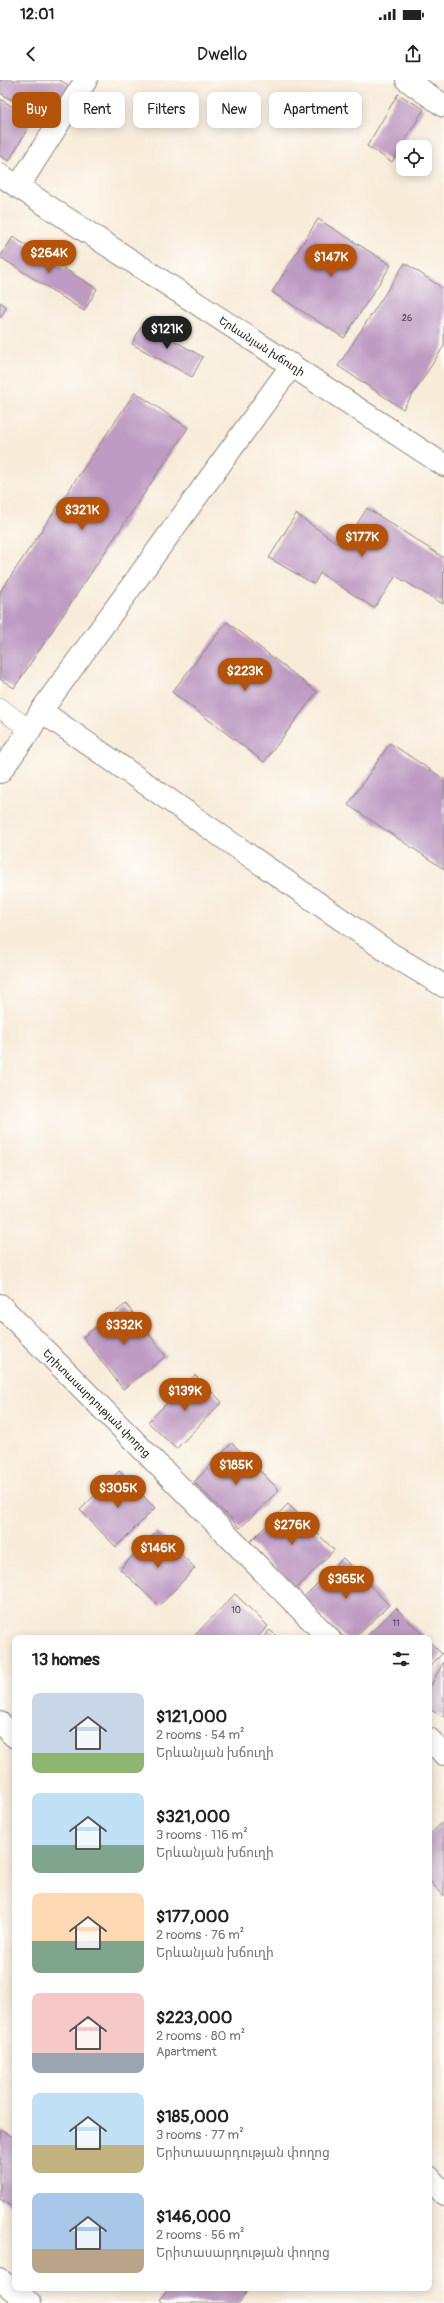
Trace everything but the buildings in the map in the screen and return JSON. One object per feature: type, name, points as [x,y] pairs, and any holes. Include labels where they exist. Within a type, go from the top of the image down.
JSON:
[{"type":"street","points":[[9,181],[86,80]]},
{"type":"street","points":[[407,80],[444,106]]},
{"type":"street","name":"Երևանյան խճուղի","points":[[9,181],[444,465]]},
{"type":"street","points":[[0,772],[30,730],[41,711],[292,365]]},
{"type":"street","points":[[41,711],[391,954],[444,986]]},
{"type":"street","name":"Երիտասարդության փողոց","points":[[0,1305],[326,1635]]},
{"type":"street","points":[[0,1723],[12,1734]]},
{"type":"street","points":[[432,1742],[444,1754]]},
{"type":"street","points":[[432,2181],[444,2194]]},
{"type":"street","points":[[0,2280],[12,2289]]},
{"type":"street","points":[[14,2291],[30,2303]]},
{"type":"lane","points":[[0,708],[30,730]]}]
